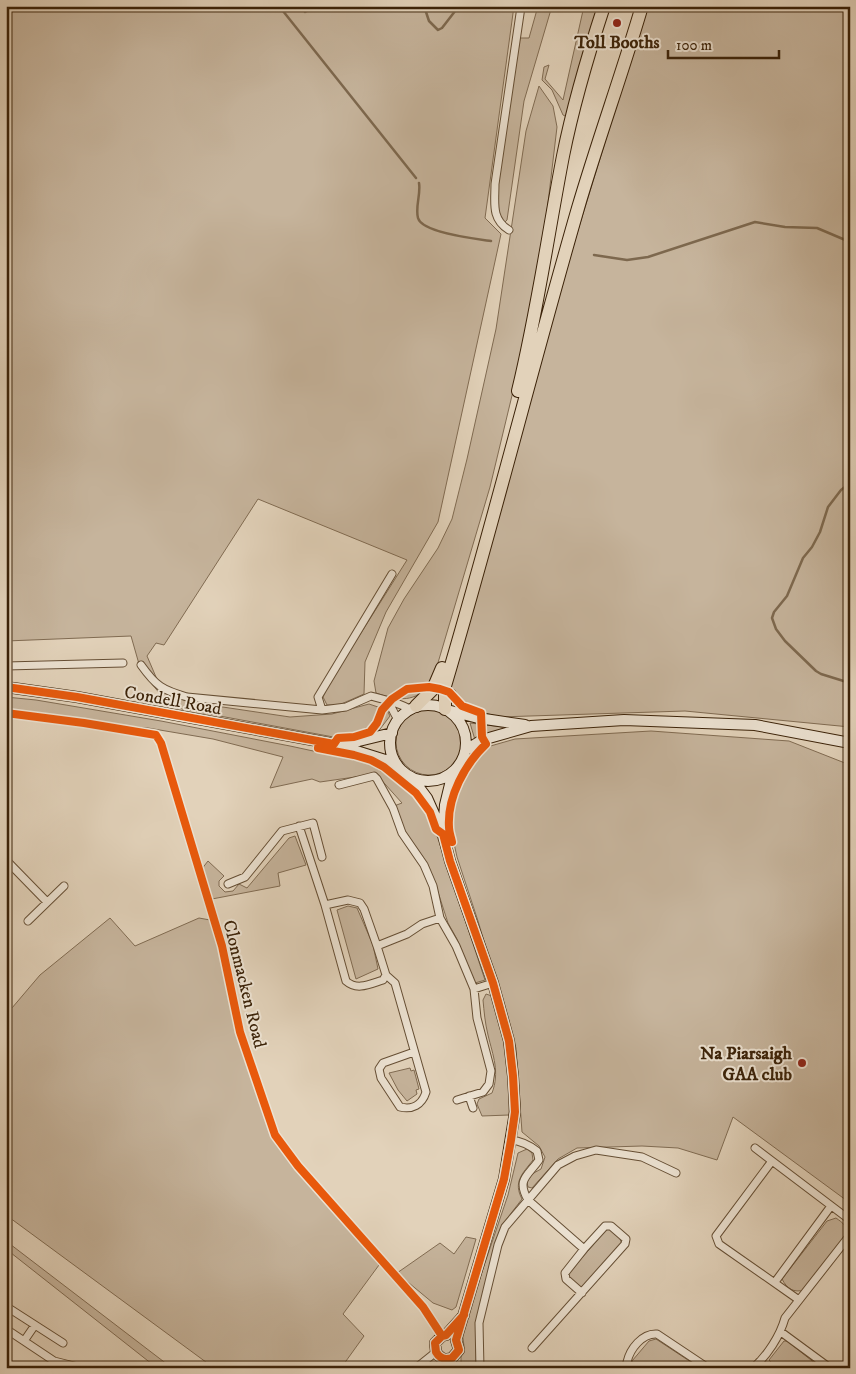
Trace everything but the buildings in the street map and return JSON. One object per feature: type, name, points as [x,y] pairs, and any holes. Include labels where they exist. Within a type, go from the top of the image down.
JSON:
[{"type":"highway","points":[[413,708],[433,689],[440,676],[468,581],[520,381],[573,115],[604,6]]},
{"type":"highway","points":[[447,710],[444,686],[491,526],[530,377],[578,208],[642,6]]},
{"type":"main road","name":"Condell Road","points":[[6,687],[77,697],[334,744]]},
{"type":"main road","points":[[456,1340],[504,1178],[514,1112],[513,1076],[509,1040],[493,983],[450,861],[443,834],[427,798],[412,778],[400,769],[396,763],[390,743],[398,720],[413,708],[436,706],[478,718],[531,726]]},
{"type":"main road","points":[[412,778],[429,782],[438,780],[460,766],[467,741],[462,724],[447,710]]},
{"type":"main road","points":[[466,750],[482,740],[531,726],[624,720],[755,724],[850,743]]},
{"type":"main road","points":[[334,744],[359,741],[392,733]]},
{"type":"main road","points":[[334,744],[396,763]]},
{"type":"main road","points":[[443,834],[445,805],[453,772]]},
{"type":"main road","points":[[444,1335],[452,1336],[456,1340],[459,1350],[454,1363],[441,1358],[436,1352],[435,1343],[464,1315]]},
{"type":"street","points":[[509,230],[500,224],[495,214],[495,184],[521,7]]},
{"type":"street","points":[[322,710],[318,697],[392,574]]},
{"type":"street","points":[[6,666],[123,662]]},
{"type":"street","points":[[141,665],[152,681],[166,691],[187,697],[322,710],[346,707],[371,696],[389,703],[398,703],[413,708]]},
{"type":"street","points":[[389,703],[398,720]]},
{"type":"street","name":"Clonmacken Road","points":[[6,713],[156,735],[161,743],[222,946],[240,1032],[276,1134],[298,1166],[423,1307],[444,1335]]},
{"type":"street","points":[[339,785],[374,776],[377,780],[393,808],[402,833],[424,865],[433,886],[440,918],[456,946],[474,989],[477,1018],[491,1071],[489,1084],[483,1092],[456,1100]]},
{"type":"street","points":[[228,884],[245,877],[282,831],[299,826],[313,823],[322,857]]},
{"type":"street","points":[[299,826],[325,905],[346,981],[351,986],[357,987],[383,980],[386,975]]},
{"type":"street","points":[[6,860],[47,902]]},
{"type":"street","points":[[28,921],[64,886]]},
{"type":"street","points":[[325,905],[348,900],[360,903],[364,909],[386,975],[394,983],[426,1092],[424,1099],[417,1106],[408,1109],[400,1107],[381,1078],[379,1069],[383,1063],[414,1052]]},
{"type":"street","points":[[377,946],[407,934],[422,924],[440,918]]},
{"type":"street","points":[[474,989],[493,983]]},
{"type":"street","points":[[469,1096],[473,1108]]},
{"type":"street","points":[[511,1140],[525,1143],[538,1151],[539,1160],[523,1179],[522,1190],[528,1200],[584,1249]]},
{"type":"street","points":[[755,1148],[850,1220]]},
{"type":"street","points":[[480,1368],[479,1323],[498,1245],[505,1227],[558,1165],[574,1156],[596,1150],[642,1157],[676,1173]]},
{"type":"street","points":[[772,1161],[716,1236],[719,1244],[799,1300]]},
{"type":"street","points":[[775,1282],[831,1206]]},
{"type":"street","points":[[532,1348],[582,1293],[625,1244],[626,1239],[611,1226],[606,1226],[565,1273],[566,1279],[582,1293]]},
{"type":"street","points":[[753,1368],[760,1362],[781,1332],[785,1318],[850,1235]]},
{"type":"street","points":[[7,1307],[63,1343]]},
{"type":"street","points":[[24,1341],[35,1325]]},
{"type":"street","points":[[6,1329],[56,1364],[82,1368]]},
{"type":"street","points":[[781,1332],[830,1368]]},
{"type":"street","points":[[630,1368],[627,1362],[629,1355],[646,1335],[651,1333],[657,1334],[708,1368]]},
{"type":"street","points":[[416,1368],[436,1352]]},
{"type":"street","points":[[760,1362],[767,1368]]},
{"type":"street","points":[[847,1368],[850,1364]]},
{"type":"shaded area","points":[[6,6],[514,6],[485,218],[501,234],[438,522],[386,612],[365,662],[364,694],[339,705],[327,705],[323,697],[330,682],[407,560],[258,499],[164,645],[156,643],[147,656],[162,691],[189,702],[290,717],[332,714],[369,704],[387,710],[390,716],[377,733],[355,741],[171,707],[141,671],[131,636],[6,641]]},
{"type":"shaded area","points":[[538,6],[552,6],[524,101],[507,220],[504,223],[497,212],[498,181],[520,38],[529,38]]},
{"type":"shaded area","points":[[584,6],[599,6],[569,118],[563,115],[552,90],[542,80],[544,67],[549,65],[545,79],[563,100]]},
{"type":"shaded area","points":[[645,6],[850,6],[850,727],[685,711],[499,717],[472,709],[461,703],[455,690],[450,688],[556,302]]},
{"type":"shaded area","points":[[539,86],[553,106],[557,127],[542,253],[528,329],[490,487],[432,683],[426,690],[413,697],[392,698],[376,693],[374,681],[388,628],[404,599],[438,548],[452,519],[496,329],[526,131]]},
{"type":"shaded area","points":[[6,697],[36,700],[161,721],[369,763],[410,791],[429,812],[485,980],[475,983],[457,939],[448,923],[437,889],[423,857],[405,832],[394,806],[402,803],[376,774],[320,782],[312,779],[270,788],[283,757],[213,739],[148,728],[6,717]]},
{"type":"shaded area","points":[[429,709],[442,712],[452,719],[459,729],[462,742],[459,755],[452,765],[442,772],[429,775],[416,772],[406,765],[399,755],[396,742],[399,729],[406,719],[416,712]]},
{"type":"shaded area","points":[[470,723],[511,728],[475,740]]},
{"type":"shaded area","points":[[651,731],[789,741],[850,765],[850,1203],[733,1117],[717,1160],[678,1148],[642,1146],[577,1148],[558,1159],[532,1188],[528,1187],[527,1182],[532,1174],[541,1169],[545,1157],[539,1146],[522,1132],[516,1048],[457,857],[450,825],[455,796],[469,770],[487,747],[515,739]]},
{"type":"shaded area","points":[[295,836],[306,865],[278,873],[280,886],[212,899],[201,870],[208,861],[224,876],[219,881],[219,886],[225,892],[233,891],[239,884],[247,888],[289,838]]},
{"type":"shaded area","points":[[348,906],[357,908],[373,945],[378,969],[356,979],[337,910]]},
{"type":"shaded area","points":[[110,918],[135,946],[199,918],[210,920],[225,972],[237,1036],[272,1136],[379,1265],[343,1314],[364,1336],[341,1368],[214,1368],[6,1215],[6,1015],[40,975]]},
{"type":"shaded area","points":[[486,994],[495,997],[510,1074],[509,1115],[482,1116],[477,1104],[479,1099],[492,1093],[496,1071],[484,1013],[483,1000]]},
{"type":"shaded area","points":[[410,1068],[411,1071],[414,1070],[419,1089],[416,1090],[417,1094],[407,1101],[398,1090],[389,1073]]},
{"type":"shaded area","points":[[527,1149],[532,1153],[533,1160],[520,1178],[518,1188],[522,1199],[502,1225],[494,1247],[476,1323],[476,1368],[461,1368],[464,1346],[462,1331],[508,1195],[518,1153]]},
{"type":"shaded area","points":[[836,1218],[846,1227],[846,1236],[804,1290],[797,1291],[791,1289],[782,1279],[827,1221]]},
{"type":"shaded area","points":[[610,1229],[620,1239],[622,1244],[584,1286],[579,1287],[569,1277],[569,1273],[606,1230]]},
{"type":"shaded area","points":[[466,1237],[476,1239],[456,1307],[452,1310],[433,1303],[397,1273],[440,1243],[454,1254]]},
{"type":"shaded area","points":[[6,1241],[172,1368],[157,1368],[6,1249]]},
{"type":"shaded area","points":[[656,1339],[700,1368],[636,1368],[632,1361],[649,1341]]},
{"type":"shaded area","points":[[784,1341],[787,1341],[821,1368],[776,1368],[769,1360]]},
{"type":"waterway","points":[[279,6],[416,178]]},
{"type":"waterway","points":[[305,12],[316,6]]},
{"type":"waterway","points":[[424,6],[429,21],[438,30],[442,28],[459,6]]},
{"type":"waterway","points":[[419,183],[417,214],[422,223],[429,228],[439,231],[491,241]]},
{"type":"waterway","points":[[594,255],[627,260],[648,257],[755,222],[785,227],[817,228],[850,242]]},
{"type":"waterway","points":[[850,483],[841,490],[828,507],[820,532],[812,547],[803,558],[787,596],[774,612],[772,618],[776,629],[785,641],[816,671],[850,683]]},
{"type":"cycle path","points":[[6,687],[77,697],[334,744],[338,738],[354,737],[370,732],[377,723],[382,710],[392,699],[407,689],[429,687],[449,692],[462,706],[481,713],[482,737],[486,744],[471,761],[454,793],[449,816],[452,842]]},
{"type":"cycle path","points":[[6,713],[156,735],[161,743],[222,946],[240,1032],[275,1135],[298,1166],[423,1307],[442,1336]]},
{"type":"cycle path","points":[[319,742],[318,748],[354,755],[371,760],[384,767],[416,793],[430,812],[436,829],[443,834],[450,861],[493,983],[509,1041],[515,1112],[504,1179],[456,1340],[459,1350],[452,1358],[441,1358],[436,1352],[435,1343],[442,1336],[446,1335],[464,1315]]},
{"type":"place","name":"Toll Booths","points":[[617,23]]},
{"type":"place","name":"Na Piarsaigh GAA club","points":[[802,1063]]}]
